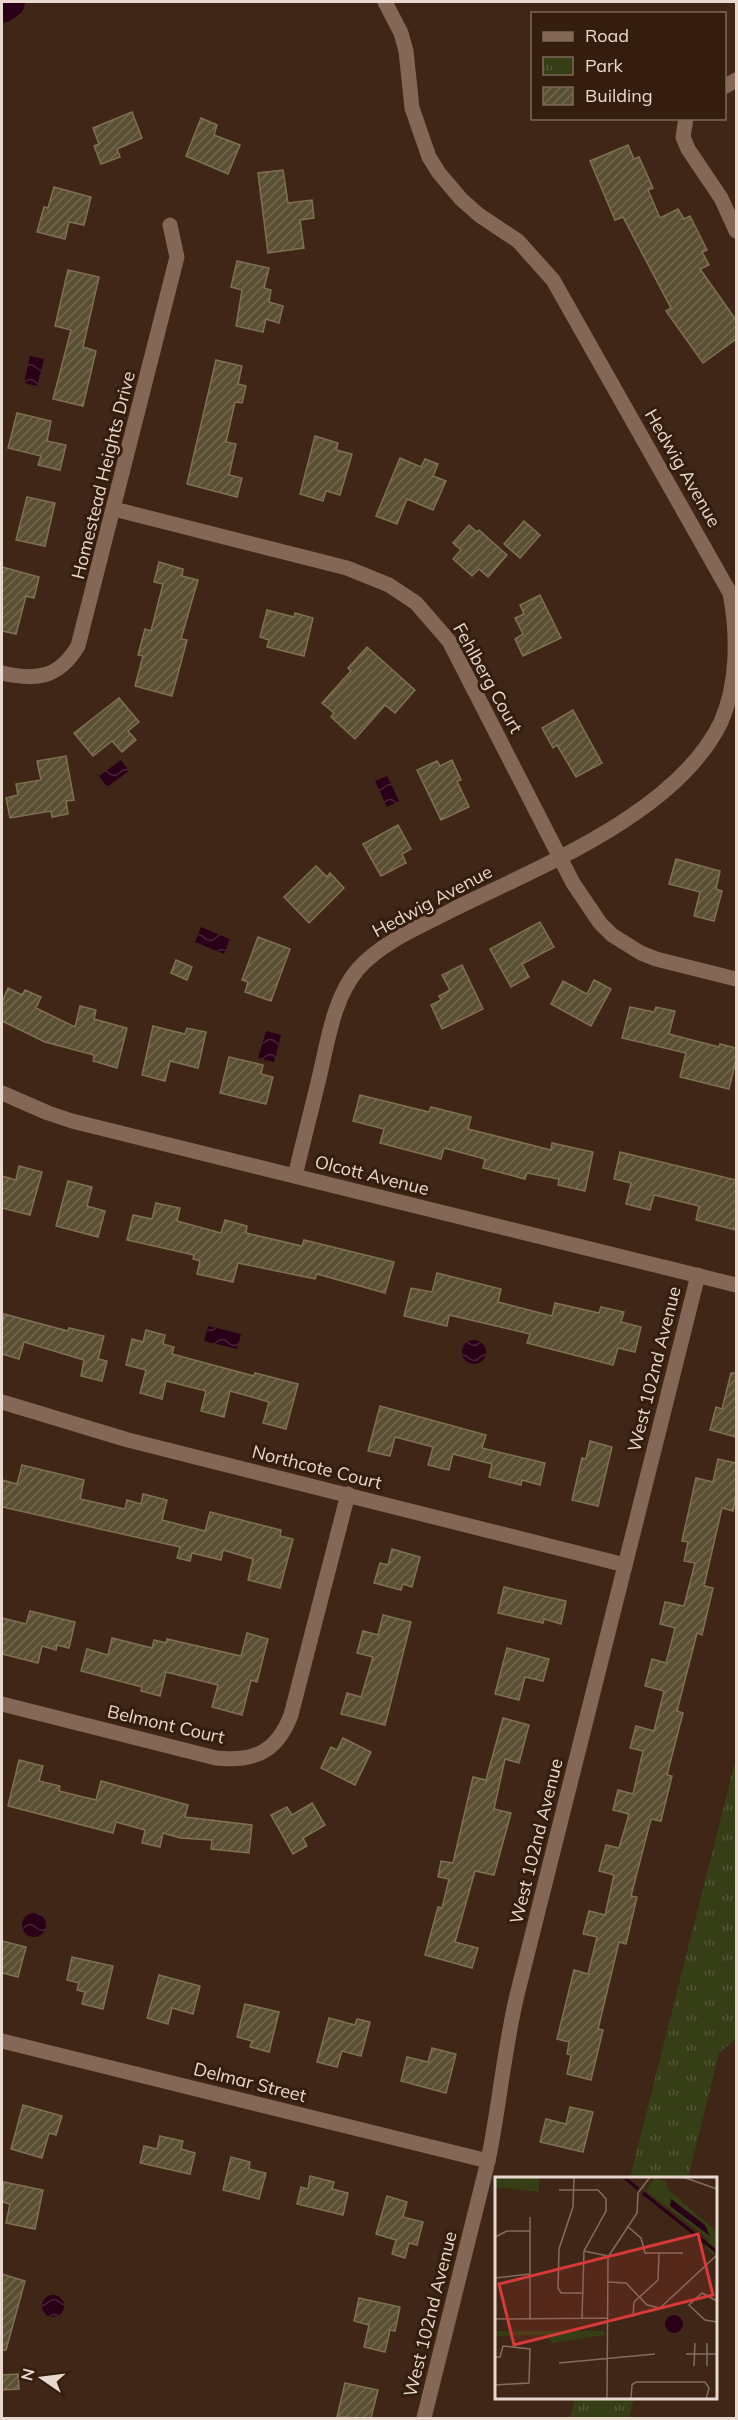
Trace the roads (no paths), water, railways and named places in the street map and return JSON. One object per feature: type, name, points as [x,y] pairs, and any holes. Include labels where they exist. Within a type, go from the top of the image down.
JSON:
[{"type":"street","name":"Hedwig Avenue","points":[[295,1176],[332,1024],[347,986],[358,969],[371,957],[407,933],[560,856],[621,823],[652,802],[693,765],[721,722],[731,694],[736,641],[730,593],[553,280],[518,241],[479,215],[461,199],[429,157],[412,108],[406,51],[401,33],[385,2]]},
{"type":"street","points":[[686,120],[683,137],[688,149],[721,198],[736,231]]},
{"type":"street","name":"Homestead Heights Drive","points":[[2,673],[36,678],[61,668],[78,646],[86,623],[177,256],[170,225]]},
{"type":"street","name":"Fehlberg Court","points":[[114,509],[347,568],[389,585],[416,603],[438,626],[453,649],[582,899],[591,912],[612,935],[640,953],[736,979]]},
{"type":"street","name":"Olcott Avenue","points":[[2,1093],[72,1121],[736,1285]]},
{"type":"street","name":"West 102nd Avenue","points":[[424,2418],[488,2161],[512,2014],[698,1275]]},
{"type":"street","name":"Northcote Court","points":[[2,1401],[128,1440],[625,1565]]},
{"type":"street","name":"Belmont Court","points":[[2,1704],[216,1758],[237,1760],[258,1756],[271,1746],[285,1730],[291,1715],[348,1494]]},
{"type":"street","name":"Delmar Street","points":[[2,2041],[488,2161]]},
{"type":"water","points":[[30,356],[44,359],[37,386],[24,383]]},
{"type":"water","points":[[121,760],[129,771],[107,787],[99,776]]},
{"type":"water","points":[[387,776],[399,801],[387,807],[375,781]]},
{"type":"water","points":[[201,927],[230,939],[224,954],[195,942]]},
{"type":"water","points":[[266,1031],[281,1035],[274,1062],[258,1058]]},
{"type":"water","points":[[208,1326],[241,1334],[237,1349],[204,1341]]},
{"type":"water","points":[[474,1340],[479,1341],[485,1347],[485,1357],[479,1363],[474,1364],[469,1363],[463,1357],[462,1352],[463,1347],[469,1341]]},
{"type":"water","points":[[34,1913],[42,1917],[46,1925],[42,1933],[34,1937],[26,1933],[22,1925],[26,1917]]},
{"type":"water","points":[[53,2295],[61,2298],[64,2306],[61,2314],[53,2317],[45,2314],[42,2306],[45,2298]]},
{"type":"waterway","points":[[2,7],[9,2]]}]
